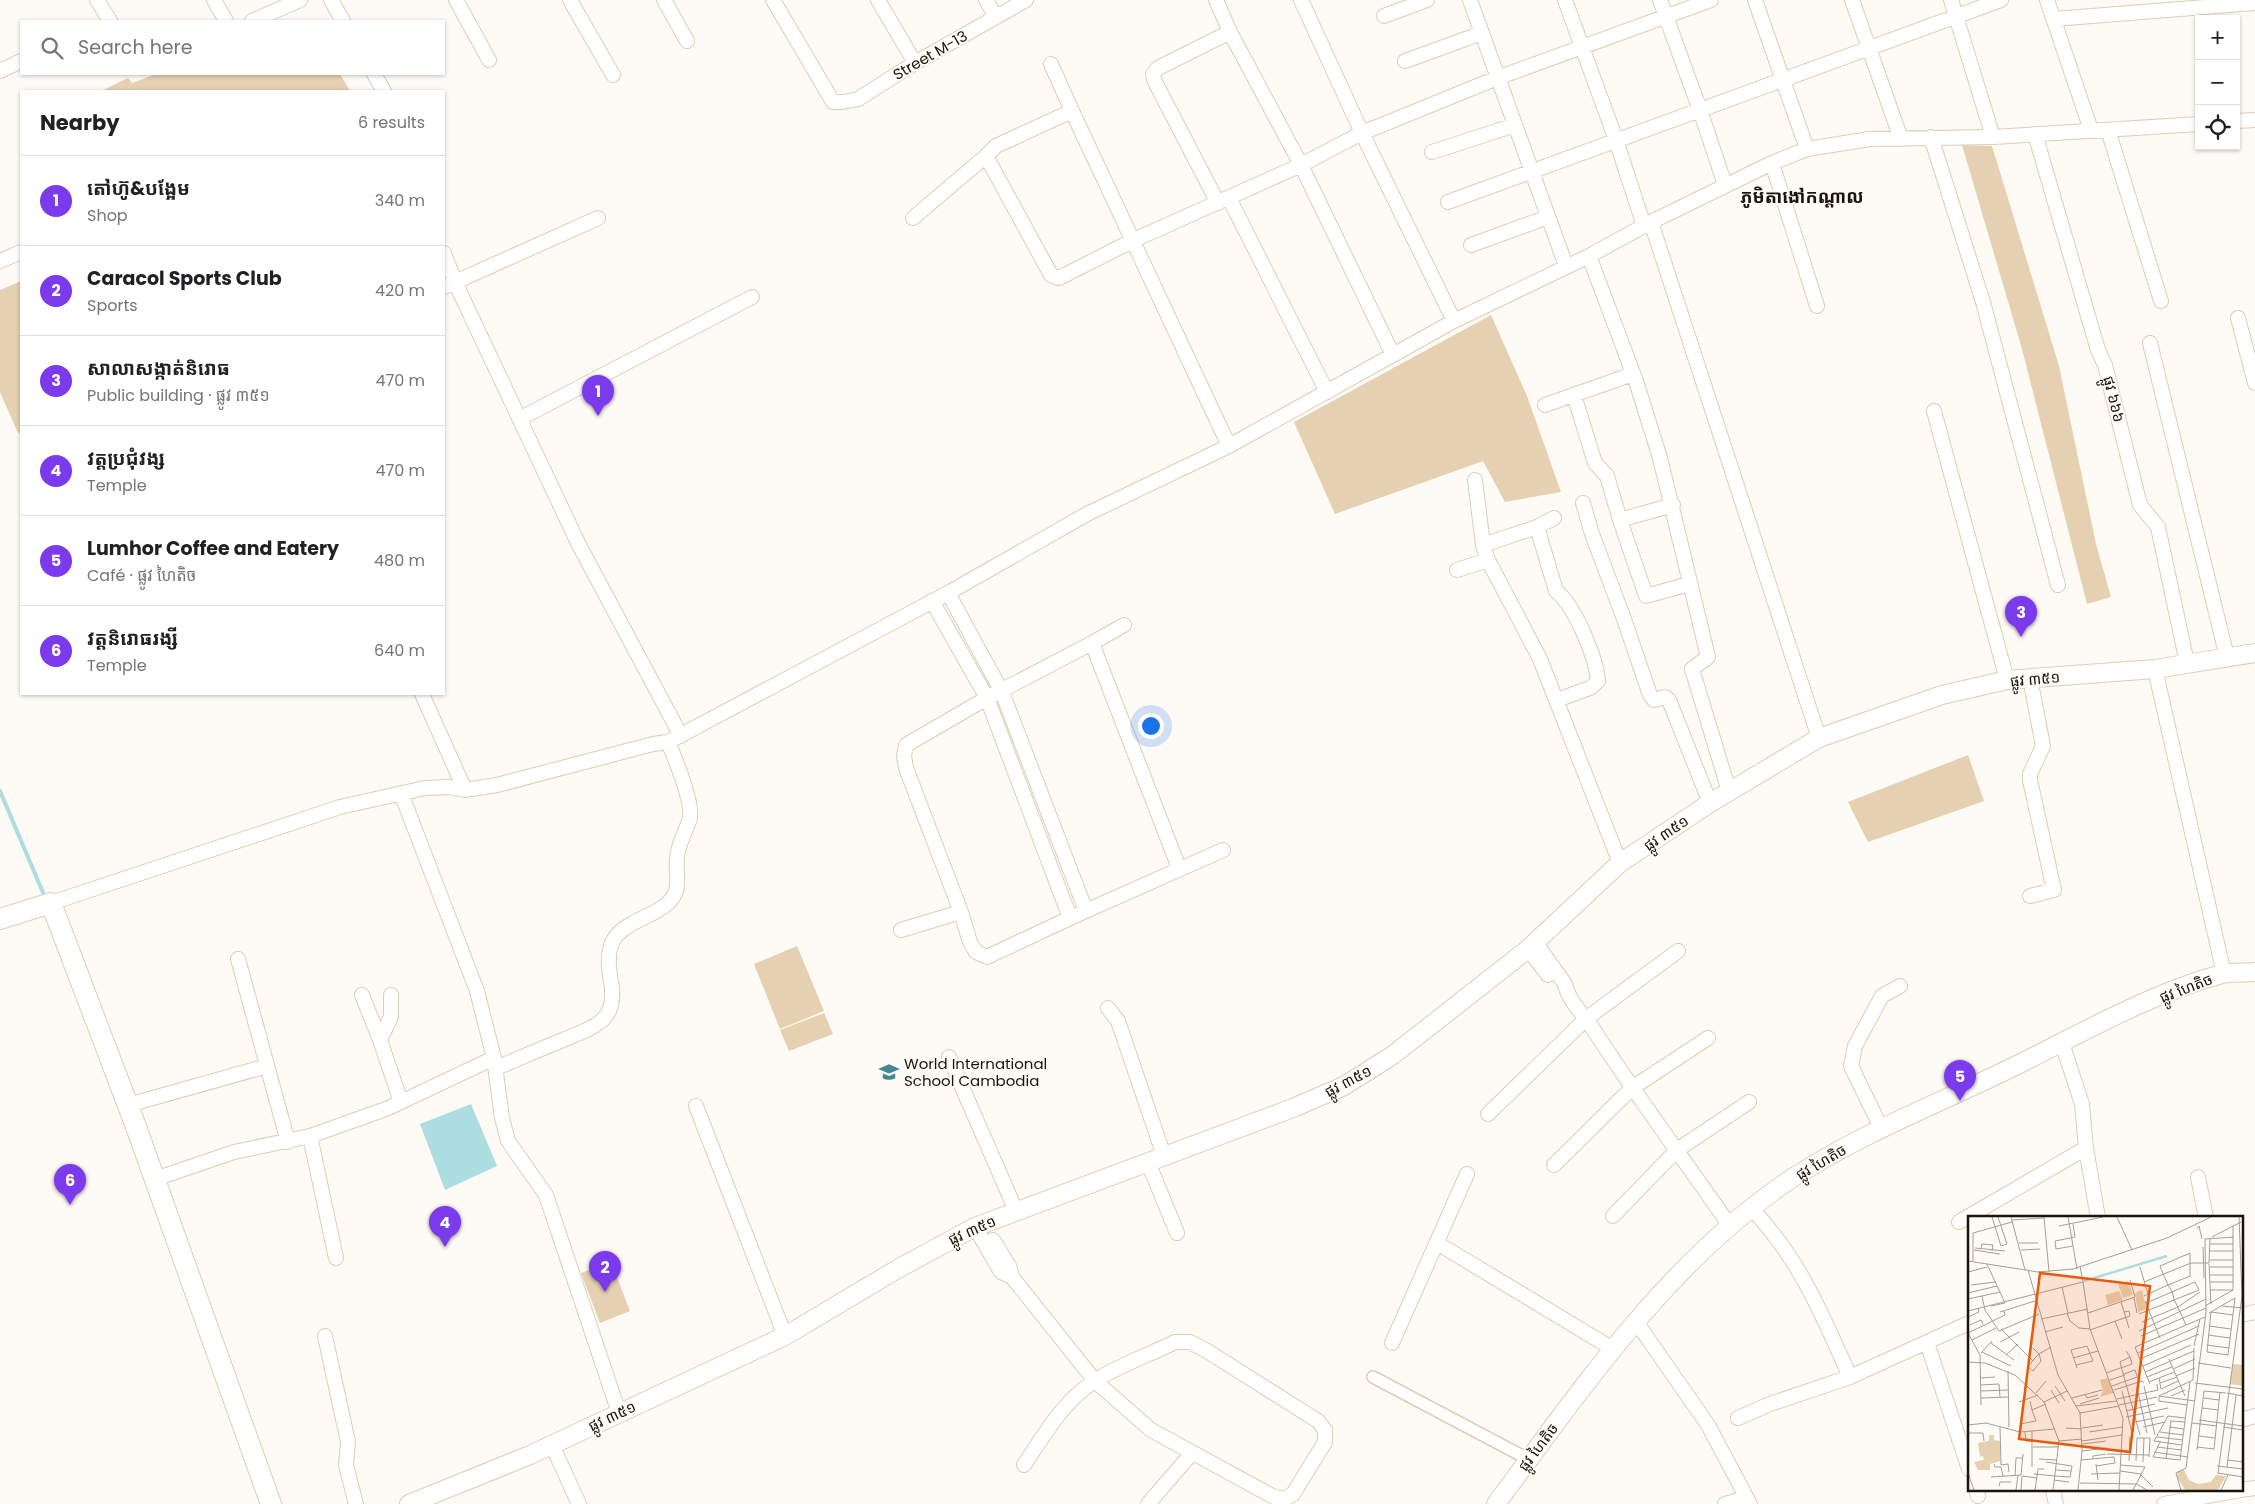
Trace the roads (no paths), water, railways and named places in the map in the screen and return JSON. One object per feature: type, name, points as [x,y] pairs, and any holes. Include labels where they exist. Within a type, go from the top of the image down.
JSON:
[{"type":"main road","points":[[0,919],[51,903],[128,1105],[271,1504]]},
{"type":"street","points":[[97,0],[108,20]]},
{"type":"street","points":[[214,0],[225,20]]},
{"type":"street","points":[[254,20],[300,0]]},
{"type":"street","points":[[331,0],[343,20]]},
{"type":"street","points":[[456,0],[490,60]]},
{"type":"street","points":[[570,0],[613,75]]},
{"type":"street","points":[[664,0],[687,41]]},
{"type":"street","name":"Street M-13","points":[[773,0],[832,102],[858,99],[915,63],[1026,0]]},
{"type":"street","points":[[878,0],[915,63]]},
{"type":"street","points":[[986,0],[996,17]]},
{"type":"street","points":[[1216,0],[1230,32],[1301,165],[1393,356]]},
{"type":"street","points":[[1301,0],[1362,133],[1454,321]]},
{"type":"street","points":[[1384,16],[1427,0]]},
{"type":"street","points":[[1470,0],[1566,266]]},
{"type":"street","points":[[1565,0],[1647,224],[1819,738]]},
{"type":"street","points":[[1660,0],[1700,110],[1724,185]]},
{"type":"street","points":[[986,156],[1051,275],[1059,278],[1134,240],[1301,165],[1362,133],[1497,78],[1711,0]]},
{"type":"street","points":[[1755,0],[1807,149]]},
{"type":"street","points":[[1852,0],[1900,138]]},
{"type":"street","points":[[1950,0],[1957,16],[1993,137]]},
{"type":"street","points":[[1448,202],[2001,0]]},
{"type":"street","points":[[2047,0],[2091,130]]},
{"type":"street","points":[[2054,19],[2255,4]]},
{"type":"street","points":[[1230,32],[1158,68],[1153,74],[1154,80],[1224,200],[1327,392]]},
{"type":"street","points":[[1405,61],[1482,32]]},
{"type":"street","points":[[0,71],[20,61]]},
{"type":"street","points":[[1051,64],[1229,446]]},
{"type":"street","points":[[375,75],[383,90]]},
{"type":"street","points":[[913,218],[996,146],[1072,111]]},
{"type":"street","points":[[2240,121],[2255,120]]},
{"type":"street","points":[[51,903],[340,808],[425,788],[450,787],[465,790],[497,785],[675,739],[948,593],[1087,514],[1229,446],[1454,321],[1589,256],[1724,185],[1807,149],[1870,139],[1993,137],[2195,124]]},
{"type":"street","points":[[1432,152],[1515,125]]},
{"type":"street","points":[[2108,130],[2161,301]]},
{"type":"street","name":"ផ្លូវ ៦៦៦","points":[[2035,134],[2098,350],[2105,365],[2140,505],[2158,527],[2188,664]]},
{"type":"street","points":[[1931,137],[1983,302],[2058,585]]},
{"type":"street","points":[[1772,163],[1818,306]]},
{"type":"street","points":[[1471,245],[1548,217]]},
{"type":"street","points":[[450,285],[598,218]]},
{"type":"street","points":[[0,261],[20,252]]},
{"type":"street","points":[[1589,256],[1633,374],[1673,505],[1689,584],[1708,657],[1692,669],[1730,791]]},
{"type":"street","points":[[155,1179],[234,1152],[310,1136],[401,1102],[495,1063],[582,1032],[601,1022],[611,1009],[612,992],[609,954],[615,937],[633,922],[667,904],[676,893],[679,881],[676,858],[681,836],[690,818],[675,739],[578,543],[521,418],[450,285],[445,258]]},
{"type":"street","points":[[521,418],[752,297]]},
{"type":"street","points":[[2238,318],[2255,383]]},
{"type":"street","points":[[2150,343],[2227,657]]},
{"type":"street","points":[[1545,405],[1633,374]]},
{"type":"street","points":[[1574,395],[1595,463],[1607,476],[1646,596],[1689,584]]},
{"type":"street","points":[[1934,411],[2007,680]]},
{"type":"street","points":[[1475,480],[1483,545],[1488,560],[1540,658],[1620,863]]},
{"type":"street","points":[[1583,503],[1592,534],[1650,695],[1654,700],[1665,697],[1669,700],[1710,803]]},
{"type":"street","points":[[1620,520],[1673,505]]},
{"type":"street","points":[[1483,545],[1537,527],[1554,518]]},
{"type":"street","points":[[1537,527],[1556,592],[1564,597],[1572,611],[1597,670],[1598,681],[1590,688],[1557,700]]},
{"type":"street","points":[[1457,570],[1488,560]]},
{"type":"street","points":[[948,593],[1002,692],[1086,911]]},
{"type":"street","points":[[932,601],[987,698],[1070,918]]},
{"type":"street","points":[[1124,625],[1002,692],[987,698],[906,745],[904,756],[906,768],[961,912],[970,942],[976,952],[987,957],[1179,868],[1223,850]]},
{"type":"street","points":[[1092,643],[1179,868]]},
{"type":"street","name":"ផ្លូវ ៣៥១","points":[[409,1504],[552,1445],[785,1336],[924,1254],[979,1225],[1293,1108],[1344,1086],[1394,1055],[1531,946],[1620,863],[1710,803],[1819,738],[1942,695],[2007,680],[2155,669],[2255,653]]},
{"type":"street","points":[[2155,669],[2224,974]]},
{"type":"street","points":[[2030,678],[2043,746],[2030,774],[2030,780],[2054,890],[2030,896]]},
{"type":"street","points":[[422,695],[465,790]]},
{"type":"street","points":[[402,793],[477,991],[495,1063],[502,1118],[508,1141],[546,1195],[619,1413]]},
{"type":"street","points":[[901,930],[961,912]]},
{"type":"street","points":[[1531,946],[1559,989],[1567,992],[1586,1018],[1632,1088],[1730,1226]]},
{"type":"street","points":[[1488,1114],[1586,1018],[1678,951]]},
{"type":"street","points":[[238,959],[288,1142]]},
{"type":"street","name":"ផ្លូវ ហៃតិច","points":[[1496,1504],[1528,1459],[1613,1349],[1683,1270],[1730,1226],[1794,1177],[1881,1128],[2174,991],[2224,974],[2255,972]]},
{"type":"street","points":[[1881,1128],[1851,1066],[1855,1046],[1882,996],[1900,986]]},
{"type":"street","points":[[362,995],[380,1040],[401,1102]]},
{"type":"street","points":[[380,1040],[391,1017],[391,996]]},
{"type":"street","points":[[1108,1008],[1118,1022],[1164,1156]]},
{"type":"street","points":[[1554,1165],[1632,1088],[1708,1038]]},
{"type":"street","points":[[2062,1043],[2082,1104],[2086,1148],[2098,1216]]},
{"type":"street","points":[[949,1057],[1016,1211]]},
{"type":"street","points":[[128,1105],[267,1066]]},
{"type":"street","points":[[1613,1216],[1676,1150],[1749,1102]]},
{"type":"street","points":[[696,1106],[785,1336]]},
{"type":"street","points":[[310,1136],[336,1258]]},
{"type":"street","points":[[1969,1216],[2086,1148]]},
{"type":"street","points":[[1148,1162],[1177,1234]]},
{"type":"street","points":[[1392,1343],[1467,1174]]},
{"type":"street","points":[[2198,1177],[2206,1216]]},
{"type":"street","points":[[1752,1209],[1792,1258],[1813,1294],[1850,1376]]},
{"type":"street","points":[[1959,1222],[1968,1217]]},
{"type":"street","points":[[979,1225],[1001,1272],[1012,1276],[1095,1380],[1151,1430],[1274,1497],[1285,1499],[1293,1494],[1325,1442],[1325,1430],[1318,1421],[1208,1351],[1190,1342],[1176,1342],[1095,1380],[1077,1395],[1050,1425],[1024,1465]]},
{"type":"street","points":[[1437,1243],[1613,1349]]},
{"type":"street","points":[[2242,1314],[2255,1312]]},
{"type":"street","points":[[1637,1323],[1708,1425],[1748,1501],[1725,1504]]},
{"type":"street","points":[[1738,1418],[1778,1401],[1850,1376],[1968,1323]]},
{"type":"street","points":[[325,1336],[348,1442],[346,1465],[356,1504]]},
{"type":"street","points":[[1927,1343],[1968,1466]]},
{"type":"street","points":[[1373,1377],[1528,1459]]},
{"type":"street","points":[[2242,1420],[2255,1416]]},
{"type":"street","points":[[552,1445],[579,1504]]},
{"type":"street","points":[[1148,1504],[1192,1453]]},
{"type":"street","points":[[2242,1490],[2255,1488]]},
{"type":"street","points":[[2163,1504],[2230,1492]]},
{"type":"water","points":[[471,1104],[497,1166],[445,1190],[420,1124]]},
{"type":"waterway","points":[[0,791],[44,895]]},
{"type":"place","name":"តៅហ៊ូ&បង្អែម","points":[[598,416]]},
{"type":"place","name":"សាលាសង្កាត់និរោធ","points":[[2021,637]]},
{"type":"place","name":"World International School Cambodia","points":[[889,1072]]},
{"type":"place","name":"Lumhor Coffee and Eatery","points":[[1960,1101]]},
{"type":"place","name":"វត្តនិរោធរង្សី","points":[[70,1205]]},
{"type":"place","name":"វត្តប្រជុំវង្ស","points":[[445,1247]]},
{"type":"place","name":"Caracol Sports Club","points":[[605,1292]]},
{"type":"district","name":"ភូមិតាងៅកណ្តាល","points":[[1802,196]]}]
